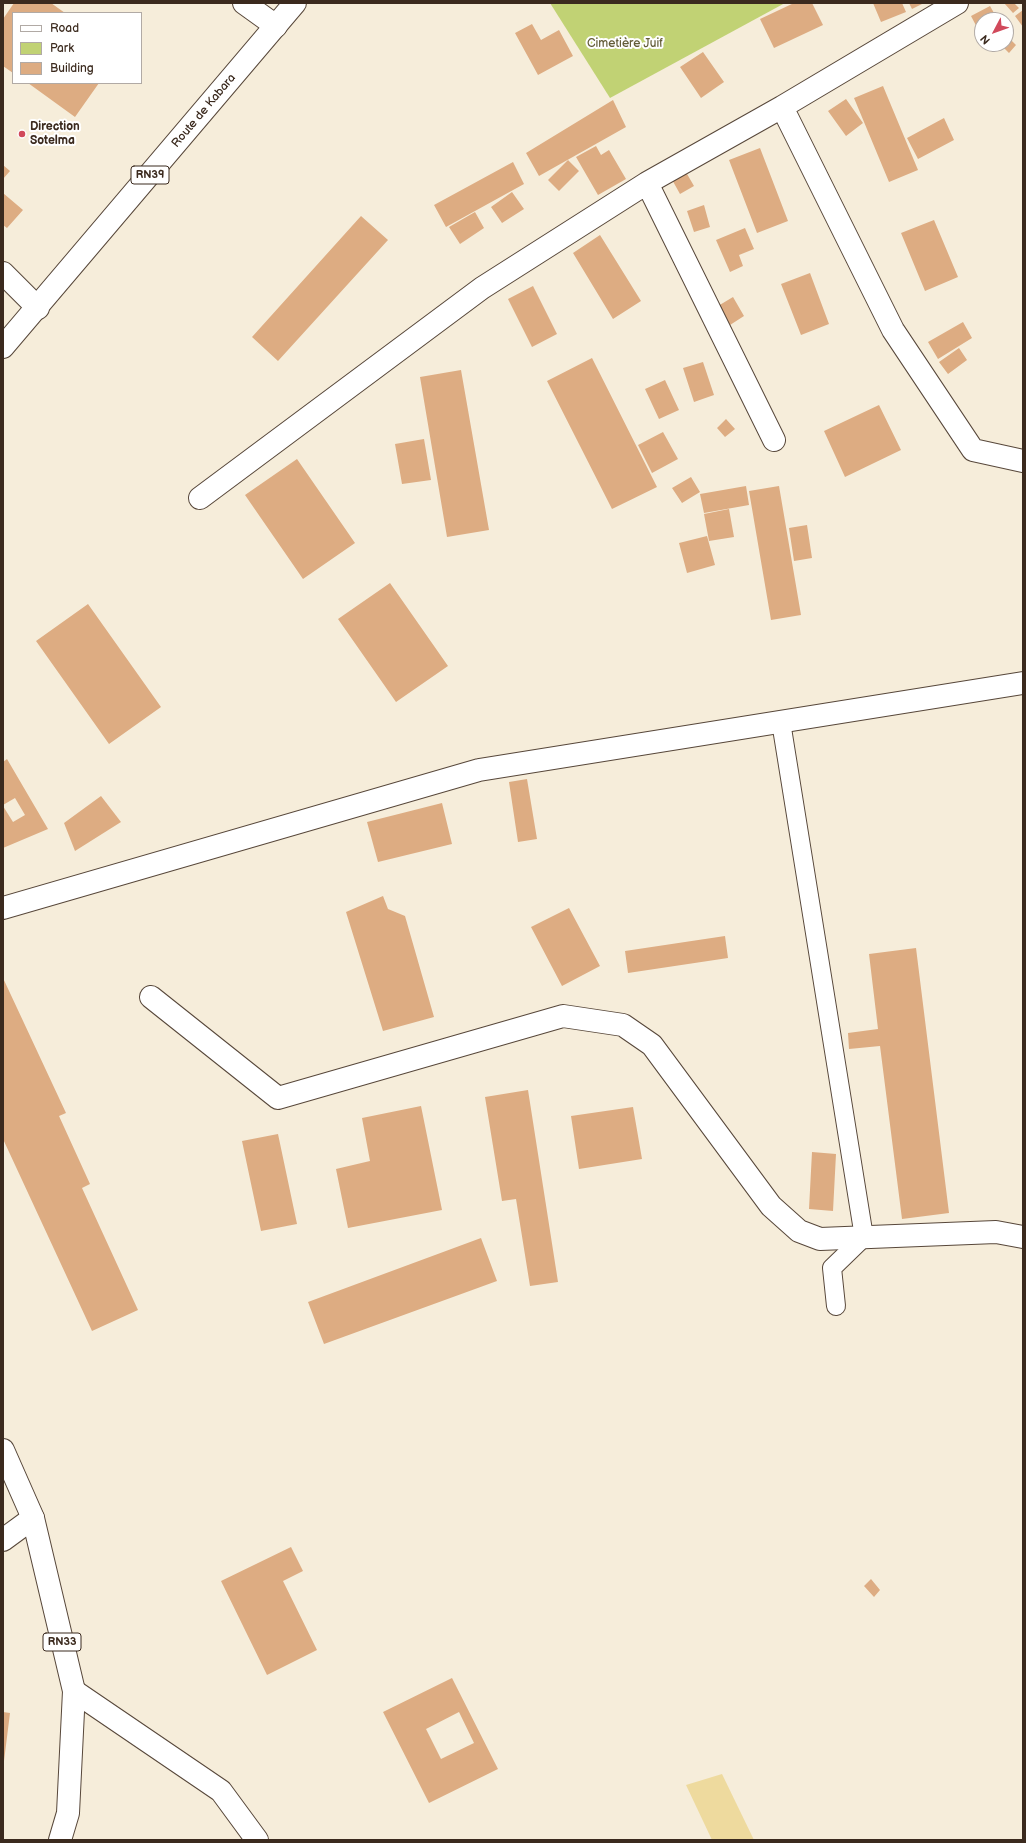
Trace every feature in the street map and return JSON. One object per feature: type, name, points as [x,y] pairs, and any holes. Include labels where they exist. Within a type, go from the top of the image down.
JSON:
[{"type":"street","points":[[244,3],[276,26]]},
{"type":"street","name":"Route de Kabara","points":[[3,347],[38,308],[295,3]]},
{"type":"street","points":[[200,498],[482,288],[647,183],[782,107],[957,3]]},
{"type":"street","points":[[782,107],[893,330],[973,450],[1023,461]]},
{"type":"street","points":[[647,183],[774,440]]},
{"type":"street","points":[[3,273],[38,308]]},
{"type":"street","points":[[3,908],[479,770],[1023,683]]},
{"type":"street","points":[[151,997],[278,1098],[563,1016],[623,1026],[652,1045],[771,1206],[799,1231],[820,1239],[996,1232],[1023,1237]]},
{"type":"street","name":"RN33","points":[[3,1450],[33,1518],[74,1691],[68,1813],[60,1840]]},
{"type":"street","points":[[3,1540],[33,1518]]},
{"type":"street","points":[[74,1691],[221,1791],[257,1840]]},
{"type":"lane","points":[[781,722],[864,1237],[832,1268],[836,1306]]},
{"type":"green space","name":"Cimetière Juif","points":[[550,3],[785,3],[610,98]]},
{"type":"sand","points":[[722,1774],[754,1840],[712,1840],[686,1785]]},
{"type":"building","points":[[14,3],[51,3],[64,12],[12,12],[12,72],[3,66],[3,19]]},
{"type":"building","points":[[794,3],[812,3],[823,25],[774,48],[760,19]]},
{"type":"building","points":[[873,3],[902,3],[906,12],[881,22]]},
{"type":"building","points":[[909,3],[924,3],[912,9]]},
{"type":"building","points":[[1004,3],[1014,3],[1019,8],[1012,12]]},
{"type":"building","points":[[990,6],[993,12],[979,12]]},
{"type":"building","points":[[1023,10],[1023,27],[1015,16]]},
{"type":"building","points":[[974,14],[974,22],[971,16]]},
{"type":"building","points":[[532,24],[541,40],[559,30],[573,56],[538,75],[515,33]]},
{"type":"building","points":[[703,52],[724,82],[701,98],[680,67]]},
{"type":"building","points":[[29,84],[98,84],[75,117]]},
{"type":"building","points":[[883,86],[918,170],[889,182],[854,98]]},
{"type":"building","points":[[846,99],[863,123],[846,136],[828,111]]},
{"type":"building","points":[[613,100],[626,127],[539,176],[526,153]]},
{"type":"building","points":[[944,118],[954,140],[918,159],[907,138]]},
{"type":"building","points":[[596,146],[601,155],[609,150],[626,179],[598,195],[576,157]]},
{"type":"building","points":[[760,148],[788,221],[757,233],[729,160]]},
{"type":"building","points":[[568,160],[579,171],[559,191],[548,180]]},
{"type":"building","points":[[513,162],[524,184],[446,227],[434,205]]},
{"type":"building","points":[[3,165],[10,171],[3,179]]},
{"type":"building","points":[[683,167],[694,186],[680,194],[670,176]]},
{"type":"building","points":[[512,192],[524,209],[502,223],[491,207]]},
{"type":"building","points":[[3,193],[23,210],[7,228],[3,225]]},
{"type":"building","points":[[704,205],[710,227],[694,232],[687,211]]},
{"type":"building","points":[[475,212],[484,228],[460,244],[449,227]]},
{"type":"building","points":[[361,216],[388,240],[278,361],[252,337]]},
{"type":"building","points":[[934,220],[958,277],[925,291],[901,233]]},
{"type":"building","points":[[745,228],[754,249],[739,255],[743,266],[730,272],[716,240]]},
{"type":"building","points":[[600,235],[641,301],[613,319],[573,253]]},
{"type":"building","points":[[810,273],[829,324],[801,335],[781,284]]},
{"type":"building","points":[[533,286],[557,334],[532,347],[508,299]]},
{"type":"building","points":[[733,297],[744,316],[730,325],[718,306]]},
{"type":"building","points":[[963,322],[972,338],[938,359],[928,342]]},
{"type":"building","points":[[959,348],[967,360],[948,374],[939,362]]},
{"type":"building","points":[[592,358],[657,487],[612,509],[547,381]]},
{"type":"building","points":[[703,362],[714,395],[694,402],[683,368]]},
{"type":"building","points":[[461,370],[489,530],[447,537],[420,377]]},
{"type":"building","points":[[665,380],[679,410],[659,419],[645,389]]},
{"type":"building","points":[[879,405],[901,450],[845,477],[824,431]]},
{"type":"building","points":[[726,419],[735,429],[725,437],[717,428]]},
{"type":"building","points":[[663,432],[678,459],[652,473],[638,445]]},
{"type":"building","points":[[424,439],[431,480],[402,484],[395,444]]},
{"type":"building","points":[[297,459],[355,543],[303,579],[245,495]]},
{"type":"building","points":[[691,477],[700,492],[682,503],[672,488]]},
{"type":"building","points":[[746,486],[749,505],[704,513],[700,494]]},
{"type":"building","points":[[779,486],[801,615],[771,620],[749,491]]},
{"type":"building","points":[[729,509],[734,537],[709,541],[704,514]]},
{"type":"building","points":[[807,525],[812,558],[794,561],[789,528]]},
{"type":"building","points":[[707,536],[715,565],[687,573],[679,543]]},
{"type":"building","points":[[390,583],[448,666],[396,702],[338,619]]},
{"type":"building","points":[[88,604],[161,707],[109,744],[36,641]]},
{"type":"building","points":[[7,759],[48,829],[3,848],[3,806],[13,822],[25,815],[15,798],[3,805],[3,762]]},
{"type":"building","points":[[527,779],[537,839],[518,842],[509,782]]},
{"type":"building","points":[[101,796],[121,822],[75,851],[64,823]]},
{"type":"building","points":[[442,803],[452,844],[378,862],[367,822]]},
{"type":"building","points":[[383,896],[388,909],[405,916],[434,1017],[383,1031],[346,912]]},
{"type":"building","points":[[569,908],[600,966],[562,986],[531,927]]},
{"type":"building","points":[[725,936],[728,958],[628,973],[625,951]]},
{"type":"building","points":[[916,948],[949,1213],[902,1219],[880,1046],[849,1049],[848,1033],[878,1029],[869,954]]},
{"type":"building","points":[[3,978],[66,1113],[59,1116],[90,1184],[82,1188],[138,1310],[92,1331],[3,1139]]},
{"type":"building","points":[[528,1090],[558,1282],[530,1286],[516,1199],[502,1201],[485,1097]]},
{"type":"building","points":[[421,1106],[442,1210],[348,1228],[336,1169],[370,1161],[362,1118]]},
{"type":"building","points":[[633,1107],[642,1159],[579,1169],[571,1116]]},
{"type":"building","points":[[278,1134],[297,1224],[261,1231],[242,1141]]},
{"type":"building","points":[[812,1152],[836,1154],[833,1211],[809,1209]]},
{"type":"building","points":[[481,1238],[497,1281],[324,1344],[308,1302]]},
{"type":"building","points":[[291,1547],[303,1571],[283,1581],[317,1650],[267,1675],[221,1581]]},
{"type":"building","points":[[871,1579],[880,1590],[874,1597],[864,1586]]},
{"type":"building","points":[[452,1678],[498,1769],[429,1803],[383,1712]],"holes":[[[459,1712],[474,1743],[441,1759],[426,1729]]]},
{"type":"building","points":[[3,1712],[10,1713],[4,1761],[3,1761]]},
{"type":"place","name":"Direction Sotelma","points":[[22,134]]}]
